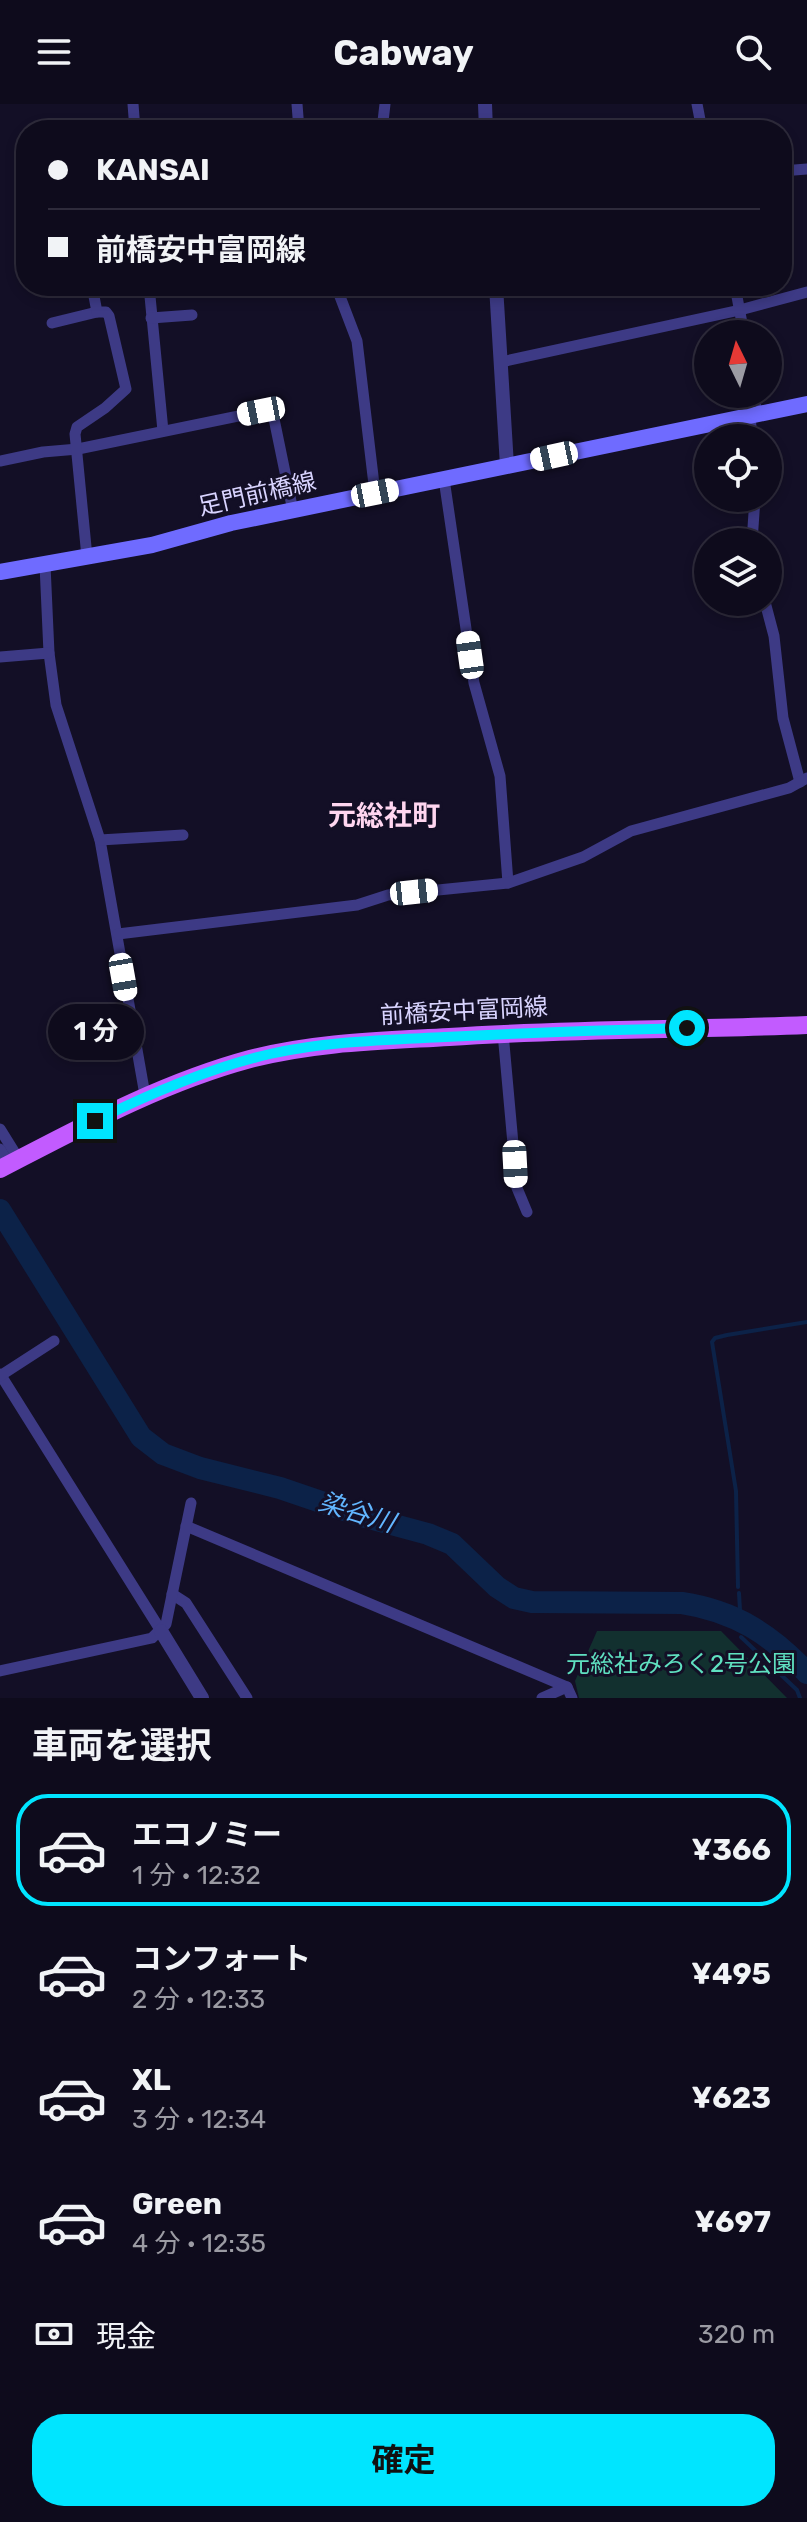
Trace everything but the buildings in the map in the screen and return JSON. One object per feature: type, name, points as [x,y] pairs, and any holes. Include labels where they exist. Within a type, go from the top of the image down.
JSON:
[{"type":"main road","name":"足門前橋線","points":[[0,572],[152,545],[231,523],[807,404]]},
{"type":"main road","name":"前橋安中富岡線","points":[[6,1162],[145,1095],[236,1063],[313,1046],[376,1039],[503,1033],[807,1025]]},
{"type":"street","points":[[501,362],[740,310],[807,292]]},
{"type":"street","points":[[94,296],[97,312]]},
{"type":"street","points":[[150,296],[163,431]]},
{"type":"street","points":[[340,296],[357,341],[375,493]]},
{"type":"street","points":[[497,296],[507,466]]},
{"type":"street","points":[[737,296],[742,320]]},
{"type":"street","points":[[52,323],[106,312],[126,389],[77,427],[75,434],[87,557]]},
{"type":"street","points":[[151,318],[192,315]]},
{"type":"street","points":[[753,424],[754,408]]},
{"type":"street","points":[[0,461],[78,449],[272,409],[293,511]]},
{"type":"street","points":[[444,479],[474,683],[500,776],[508,883]]},
{"type":"street","points":[[45,565],[49,653],[58,715],[100,840],[145,1095]]},
{"type":"street","points":[[118,934],[357,905],[388,895],[508,883],[583,857],[631,831],[789,788],[804,780],[783,718],[774,636],[769,616]]},
{"type":"street","points":[[0,657],[49,653]]},
{"type":"street","points":[[100,840],[183,835]]},
{"type":"street","points":[[503,1033],[517,1188],[527,1212]]},
{"type":"street","points":[[0,1129],[6,1162]]},
{"type":"street","points":[[54,1341],[0,1375],[202,1698]]},
{"type":"street","points":[[0,1671],[152,1638],[161,1631],[166,1624],[191,1503]]},
{"type":"street","points":[[186,1526],[569,1693]]},
{"type":"street","points":[[172,1594],[186,1603],[247,1698]]},
{"type":"street","points":[[542,1698],[569,1693]]},
{"type":"green space","name":"元総社みろく2号公園","points":[[597,1631],[721,1631],[787,1698],[579,1698],[575,1681]]},
{"type":"waterway","name":"染谷川","points":[[0,1210],[141,1437],[163,1454],[200,1468],[280,1488],[365,1517],[428,1534],[452,1544],[497,1587],[514,1598],[532,1602],[682,1603],[719,1612],[766,1636],[807,1673]]},
{"type":"waterway","points":[[738,1587],[736,1491],[712,1342],[727,1335],[807,1322]]},
{"type":"waterway","points":[[739,1593],[741,1628]]},
{"type":"waterway","points":[[741,1637],[797,1690],[800,1698]]},
{"type":"district","name":"元総社町","points":[[384,815]]},
{"type":"route","points":[[95,1121],[145,1095],[198,1076],[251,1059],[313,1046],[376,1039],[497,1033],[687,1028]]}]
